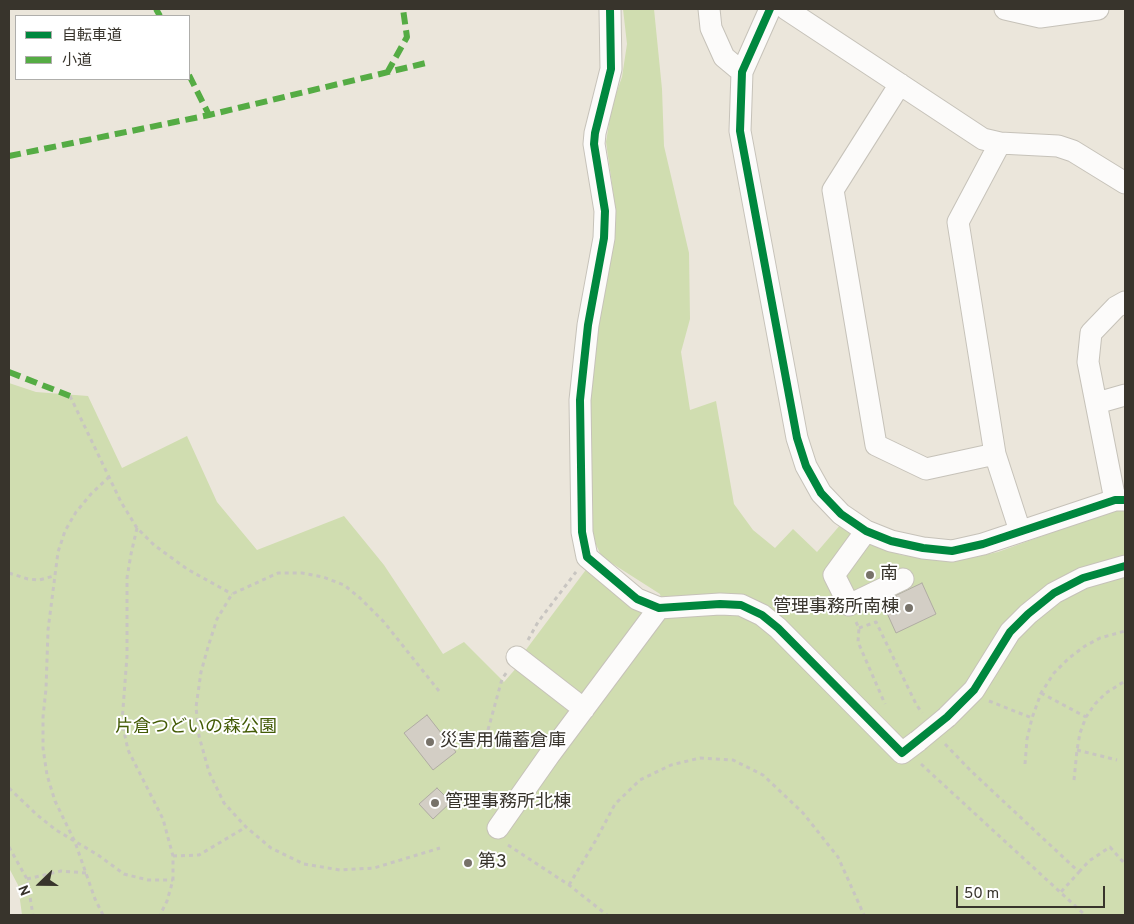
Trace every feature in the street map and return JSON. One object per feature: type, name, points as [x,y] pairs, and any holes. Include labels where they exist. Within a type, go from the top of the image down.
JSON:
[{"type":"street","points":[[610,9],[611,69],[594,144],[605,211],[604,238],[588,325],[580,400],[582,532],[587,557],[637,599],[659,608],[720,604],[740,605],[762,615],[778,628],[902,753],[912,746],[936,718],[974,690],[1010,632],[1028,614],[1054,593],[1083,578],[1125,566]]},
{"type":"street","points":[[710,9],[711,28],[724,57],[742,72]]},
{"type":"street","points":[[770,9],[742,72],[740,131],[797,438],[806,466],[821,492],[841,514],[866,531],[891,541],[923,548],[952,551],[982,544],[1120,500],[1088,362],[1091,334],[1116,307],[1125,302]]},
{"type":"street","points":[[786,9],[983,140],[1000,143],[1058,146],[1073,151],[1125,183]]},
{"type":"street","points":[[1005,9],[1040,17],[1098,9]]},
{"type":"street","points":[[900,84],[833,190],[876,445],[926,469],[995,454]]},
{"type":"street","points":[[1000,143],[958,222],[995,454],[1020,531]]},
{"type":"street","points":[[1097,403],[1125,395]]},
{"type":"street","points":[[866,531],[834,575],[849,605],[903,579]]},
{"type":"street","points":[[502,836],[550,754],[659,608]]},
{"type":"street","points":[[517,657],[582,712]]},
{"type":"path","points":[[70,396],[121,502],[137,528],[154,545],[187,569],[232,594]]},
{"type":"path","points":[[103,915],[75,842],[55,801],[47,775],[43,748],[43,717],[48,630],[58,552],[65,531],[76,512],[109,477]]},
{"type":"path","points":[[137,528],[127,578],[127,656],[122,722],[128,750],[163,820],[173,856],[173,880],[167,901],[160,915]]},
{"type":"path","points":[[9,572],[33,579],[54,576]]},
{"type":"path","points":[[439,691],[384,622],[344,585],[323,577],[302,573],[278,573],[232,594],[217,619],[208,647],[201,672],[196,707],[200,736],[209,772],[224,803],[246,827],[271,848],[304,864],[340,870],[374,868],[440,848]]},
{"type":"path","points":[[859,628],[876,622],[916,704],[936,718]]},
{"type":"path","points":[[1024,764],[1032,718],[1041,693],[1054,673],[1085,646],[1100,638],[1125,631]]},
{"type":"path","points":[[858,642],[883,700]]},
{"type":"path","points":[[1074,780],[1074,765],[1080,733],[1086,717],[1106,692],[1125,681]]},
{"type":"path","points":[[1041,693],[1086,717]]},
{"type":"path","points":[[980,698],[1032,718]]},
{"type":"path","points":[[942,740],[970,771],[1079,872]]},
{"type":"path","points":[[912,746],[1085,915]]},
{"type":"path","points":[[1077,750],[1117,760]]},
{"type":"path","points":[[569,885],[615,804],[640,780],[671,765],[700,758],[733,760],[763,775],[803,813],[838,856],[864,915]]},
{"type":"path","points":[[9,788],[56,830],[98,855],[124,874],[148,880],[173,880]]},
{"type":"path","points":[[173,856],[199,855],[246,827]]},
{"type":"path","points":[[502,836],[607,915]]},
{"type":"path","points":[[9,847],[27,879],[33,915]]},
{"type":"path","points":[[1060,892],[1089,861],[1110,847],[1125,864]]},
{"type":"path","points":[[27,879],[61,871],[86,872]]},
{"type":"green space","name":"片倉つどいの森公園","points":[[623,9],[654,9],[662,89],[664,146],[689,253],[690,319],[681,352],[690,410],[716,401],[734,504],[753,530],[775,548],[793,529],[817,552],[841,524],[870,543],[901,555],[933,559],[966,559],[998,552],[1114,510],[1125,509],[1125,915],[22,915],[18,885],[9,868],[9,383],[36,392],[88,396],[122,468],[187,436],[217,502],[257,550],[344,516],[384,565],[443,654],[464,642],[504,682],[518,666],[580,715],[665,616],[660,594],[602,557],[593,539],[587,404],[597,333],[611,258],[615,205],[606,142],[612,105],[622,77],[627,44]]},
{"type":"green space","points":[[588,567],[646,611],[582,695],[525,651]]},
{"type":"building","name":"管理事務所南棟","points":[[922,583],[936,614],[896,633],[882,602]]},
{"type":"building","name":"災害用備蓄倉庫","points":[[427,715],[456,752],[433,770],[404,733]]},
{"type":"building","name":"管理事務所北棟","points":[[437,788],[451,802],[433,819],[419,804]]},
{"type":"marked path","points":[[156,9],[159,15]]},
{"type":"marked path","points":[[387,73],[407,37],[403,9]]},
{"type":"marked path","points":[[9,156],[209,115],[430,62]]},
{"type":"marked path","points":[[190,77],[209,115]]},
{"type":"marked path","points":[[9,372],[70,396]]},
{"type":"cycle path","points":[[610,9],[611,69],[594,144],[605,211],[604,238],[588,325],[580,400],[582,532],[587,557],[637,599],[659,608],[720,604],[741,605],[762,615],[778,628],[902,753],[947,717],[974,690],[1010,632],[1028,614],[1054,593],[1083,578],[1125,566]]},
{"type":"cycle path","points":[[770,9],[742,72],[740,131],[797,438],[806,466],[821,493],[841,514],[866,531],[891,541],[923,548],[952,551],[983,544],[1115,500],[1125,500]]},
{"type":"place","name":"南","points":[[870,575]]},
{"type":"place","name":"管理事務所南棟","points":[[909,608]]},
{"type":"place","name":"災害用備蓄倉庫","points":[[430,742]]},
{"type":"place","name":"管理事務所北棟","points":[[435,803]]},
{"type":"place","name":"第3","points":[[468,863]]}]
